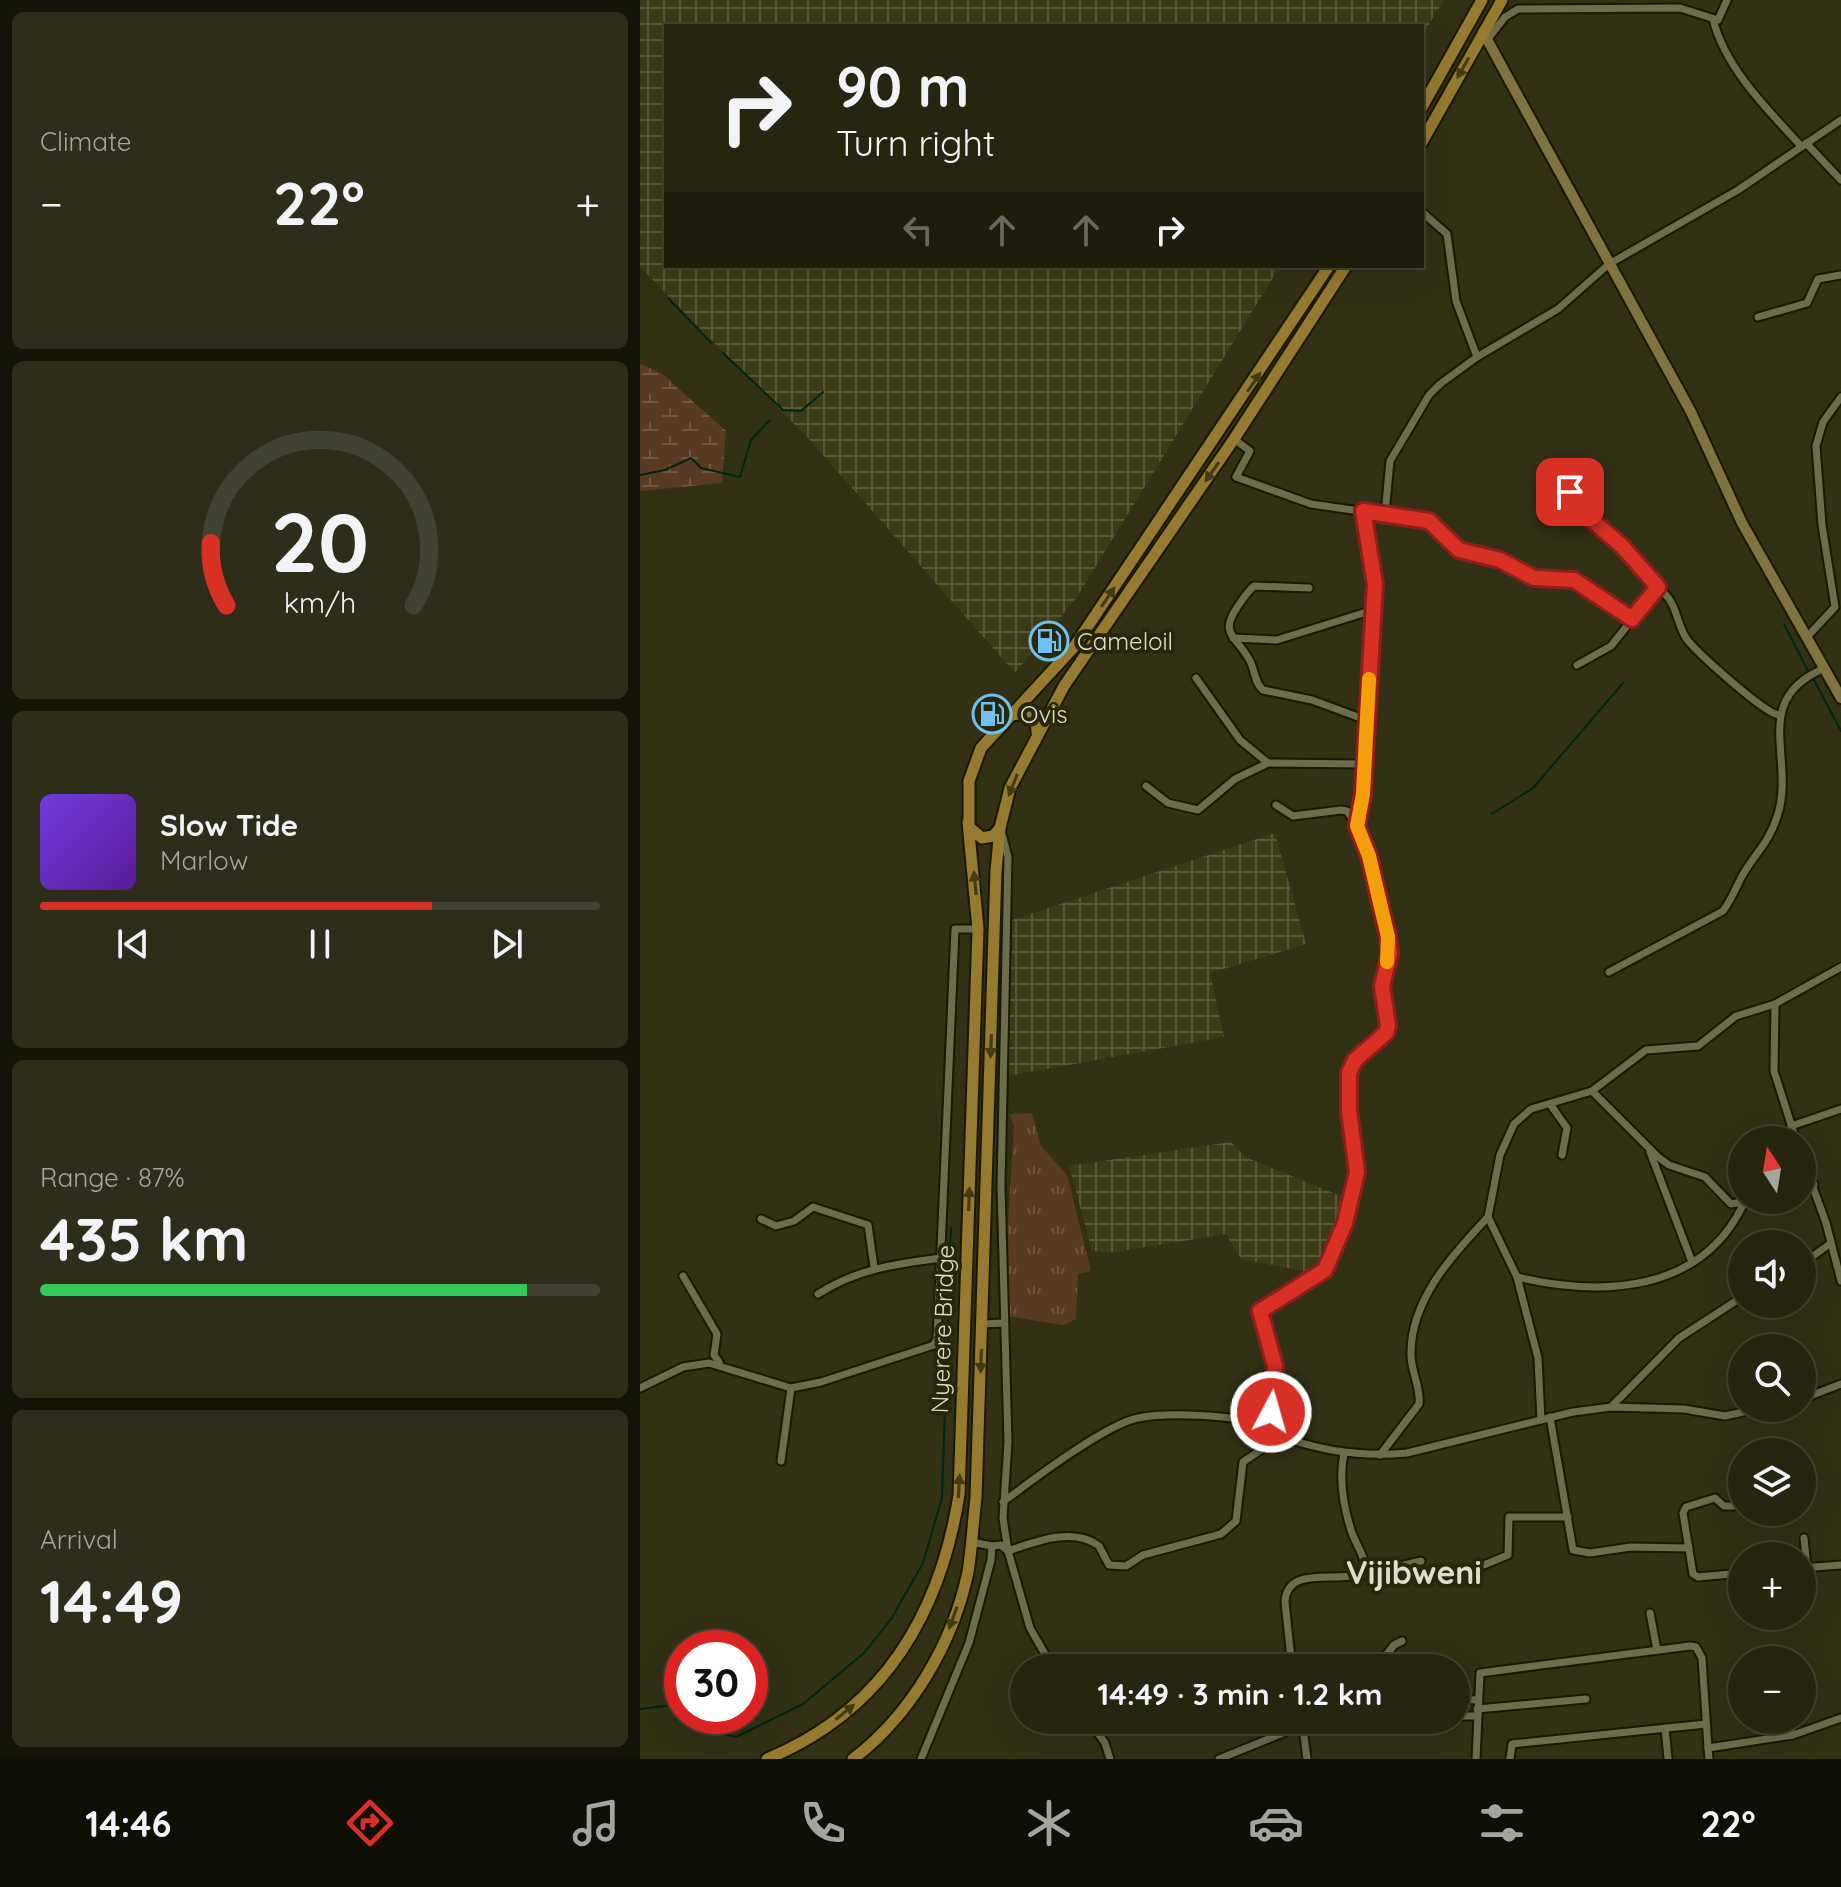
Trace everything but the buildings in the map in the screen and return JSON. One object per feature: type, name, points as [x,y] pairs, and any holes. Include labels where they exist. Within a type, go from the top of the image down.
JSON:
[{"type":"main road","points":[[1424,103],[1482,0]]},
{"type":"main road","points":[[1424,139],[1485,36],[1502,0]]},
{"type":"main road","name":"Nyerere Bridge","points":[[767,1759],[810,1738],[867,1693],[891,1666],[917,1625],[933,1598],[945,1565],[959,1495],[978,929],[968,822],[969,781],[974,763],[1006,718],[1074,647],[1328,268]]},
{"type":"main road","name":"Nyerere Bridge","points":[[853,1759],[895,1720],[930,1669],[952,1622],[967,1572],[976,1498],[1000,828],[1010,788],[1064,686],[1234,439],[1345,268]]},
{"type":"main road","points":[[1006,718],[1019,711],[1029,713],[1038,724],[1035,738]]},
{"type":"main road","points":[[968,822],[972,832],[982,838],[993,836],[1000,828]]},
{"type":"street","points":[[1727,0],[1721,18],[1713,19],[1680,8],[1518,9],[1485,36],[1691,412],[1742,523],[1841,698]]},
{"type":"street","points":[[1713,19],[1745,81],[1803,145],[1841,180]]},
{"type":"street","points":[[1385,514],[1390,461],[1429,395],[1477,357],[1558,309],[1609,264],[1738,190],[1841,120]]},
{"type":"street","points":[[1424,214],[1447,234],[1456,301],[1477,357]]},
{"type":"street","points":[[1758,317],[1807,303],[1818,279],[1841,275]]},
{"type":"street","points":[[1806,638],[1838,604],[1822,525],[1816,446],[1823,422],[1841,397]]},
{"type":"street","points":[[1234,439],[1250,451],[1236,477],[1311,504],[1429,521],[1459,550],[1500,560],[1534,578],[1574,580],[1632,619]]},
{"type":"street","points":[[1560,474],[1587,516],[1622,546],[1671,600],[1678,625],[1698,653],[1714,663],[1766,711],[1779,715]]},
{"type":"street","points":[[1357,826],[1373,610],[1373,566],[1363,511]]},
{"type":"street","points":[[1309,588],[1254,586],[1227,624],[1233,638],[1248,657],[1258,686],[1263,690],[1312,700],[1366,720]]},
{"type":"street","points":[[1577,665],[1611,646],[1658,587]]},
{"type":"street","points":[[1233,638],[1277,640],[1373,610]]},
{"type":"street","points":[[1609,972],[1723,911],[1730,902],[1741,877],[1767,844],[1778,814],[1779,715],[1786,698],[1797,685],[1825,668]]},
{"type":"street","points":[[1196,678],[1240,740],[1268,763]]},
{"type":"street","points":[[1146,786],[1168,803],[1198,810],[1235,779],[1268,763],[1363,764]]},
{"type":"street","points":[[1267,1427],[1275,1390],[1275,1366],[1260,1311],[1325,1270],[1345,1223],[1357,1172],[1349,1111],[1349,1073],[1355,1060],[1386,1033],[1388,1026],[1382,986],[1390,953],[1369,856],[1347,811],[1293,816],[1276,805]]},
{"type":"street","points":[[1000,828],[1008,857],[1001,1170],[1008,1442],[1003,1502],[1008,1551],[1030,1628],[1045,1654]]},
{"type":"street","points":[[640,1388],[683,1367],[721,1364],[791,1388],[821,1382],[934,1345],[937,1339],[955,929],[978,929]]},
{"type":"street","points":[[1380,1455],[1419,1404],[1411,1354],[1418,1321],[1437,1276],[1456,1250],[1488,1217],[1500,1155],[1514,1124],[1524,1112],[1592,1091],[1646,1050],[1698,1046],[1736,1016],[1775,1004],[1841,967]]},
{"type":"street","points":[[1775,1004],[1774,1071],[1791,1126],[1841,1109]]},
{"type":"street","points":[[1592,1091],[1648,1148],[1669,1165],[1705,1177],[1728,1202]]},
{"type":"street","points":[[1550,1104],[1567,1128],[1562,1155]]},
{"type":"street","points":[[1648,1148],[1692,1262]]},
{"type":"street","points":[[1816,1191],[1841,1281]]},
{"type":"street","points":[[761,1219],[776,1226],[794,1221],[813,1207],[868,1225],[874,1267]]},
{"type":"street","points":[[1517,1277],[1552,1286],[1601,1289],[1670,1275],[1708,1253],[1731,1230],[1739,1214]]},
{"type":"street","points":[[1488,1217],[1517,1277],[1538,1358],[1541,1420]]},
{"type":"street","points":[[1816,1254],[1831,1243]]},
{"type":"street","points":[[818,1294],[853,1273],[941,1258]]},
{"type":"street","points":[[683,1276],[717,1334],[714,1355],[721,1364]]},
{"type":"street","points":[[1611,1407],[1679,1338],[1728,1306]]},
{"type":"street","points":[[982,1324],[1003,1323]]},
{"type":"street","points":[[1816,1394],[1841,1384]]},
{"type":"street","points":[[781,1461],[791,1388]]},
{"type":"street","points":[[1003,1502],[1048,1469],[1138,1418],[1182,1416],[1267,1427],[1281,1436],[1320,1449],[1380,1455],[1407,1453],[1550,1417],[1611,1407],[1684,1409],[1728,1415]]},
{"type":"street","points":[[1550,1417],[1570,1542],[1577,1553],[1631,1547],[1689,1548]]},
{"type":"street","points":[[1008,1551],[1049,1538],[1079,1538],[1099,1546],[1109,1565],[1122,1566],[1143,1555],[1221,1534],[1236,1521],[1243,1462],[1281,1436]]},
{"type":"street","points":[[1344,1453],[1342,1487],[1351,1530],[1364,1560],[1362,1575]]},
{"type":"street","points":[[1728,1506],[1715,1498],[1686,1507],[1683,1513],[1695,1576],[1728,1574]]},
{"type":"street","points":[[1462,1574],[1508,1555],[1509,1517],[1568,1517]]},
{"type":"street","points":[[1804,1538],[1804,1542]]},
{"type":"street","points":[[971,1542],[1001,1545],[1008,1551]]},
{"type":"street","points":[[921,1759],[969,1643],[992,1546]]},
{"type":"street","points":[[1291,1654],[1285,1602],[1286,1592],[1293,1582],[1309,1577],[1362,1575],[1421,1561]]},
{"type":"street","points":[[1816,1567],[1841,1565]]},
{"type":"street","points":[[1650,1613],[1657,1650]]},
{"type":"street","points":[[1387,1654],[1402,1641]]},
{"type":"street","points":[[1476,1759],[1477,1677],[1483,1672],[1690,1646],[1698,1649],[1702,1658],[1709,1759]]},
{"type":"street","points":[[1470,1711],[1586,1699]]},
{"type":"street","points":[[1470,1705],[1477,1708]]},
{"type":"street","points":[[1708,1748],[1793,1735],[1841,1718]]},
{"type":"street","points":[[1510,1759],[1512,1744],[1706,1724]]},
{"type":"street","points":[[1665,1728],[1668,1759]]},
{"type":"street","points":[[1098,1734],[1110,1759]]},
{"type":"street","points":[[1219,1759],[1277,1734]]},
{"type":"street","points":[[1304,1734],[1307,1759]]},
{"type":"shaded area","points":[[640,0],[1444,0],[1424,32],[1424,24],[664,24],[664,268],[1279,268],[1077,597],[1015,673],[808,438],[640,267]]},
{"type":"shaded area","points":[[1275,833],[1306,944],[1210,973],[1224,1037],[1008,1076],[1012,920]]},
{"type":"shaded area","points":[[1231,1142],[1245,1157],[1348,1199],[1314,1273],[1241,1259],[1226,1234],[1115,1252],[1092,1251],[1069,1166]]},
{"type":"green space","points":[[640,364],[661,373],[726,431],[722,483],[640,491]]},
{"type":"green space","points":[[1032,1113],[1041,1146],[1067,1175],[1091,1271],[1078,1274],[1076,1319],[1063,1325],[1007,1316],[1003,1305],[1014,1126],[1009,1114]]},
{"type":"waterway","points":[[669,299],[711,343]]},
{"type":"waterway","points":[[723,353],[783,410],[801,411],[823,392]]},
{"type":"waterway","points":[[640,475],[665,470],[691,458],[701,468],[740,477],[751,440],[770,420]]},
{"type":"waterway","points":[[1784,624],[1809,673]]},
{"type":"waterway","points":[[1813,678],[1841,731]]},
{"type":"waterway","points":[[1492,814],[1533,788],[1623,683]]},
{"type":"waterway","points":[[768,1721],[803,1704],[864,1653],[891,1619],[923,1563],[942,1498],[951,1228]]},
{"type":"waterway","points":[[640,1709],[664,1706]]},
{"type":"waterway","points":[[725,1734],[736,1737],[742,1734]]},
{"type":"slow traffic","points":[[1369,679],[1363,794],[1357,826],[1369,856],[1388,937],[1390,953],[1387,962]]},
{"type":"place","name":"Cameloil","points":[[1049,641]]},
{"type":"place","name":"Ovis","points":[[992,714]]},
{"type":"district","name":"Vijibweni","points":[[1414,1572]]},
{"type":"route","points":[[1271,1412],[1275,1366],[1268,1335],[1259,1314],[1261,1308],[1301,1288],[1325,1270],[1345,1223],[1357,1172],[1349,1111],[1349,1073],[1355,1060],[1386,1033],[1388,1026],[1382,993],[1390,953],[1388,937],[1369,856],[1357,826],[1363,794],[1363,750],[1375,584],[1363,511],[1429,521],[1459,550],[1500,560],[1544,581],[1567,577],[1632,619],[1658,587],[1622,546],[1587,516],[1570,492]]}]
